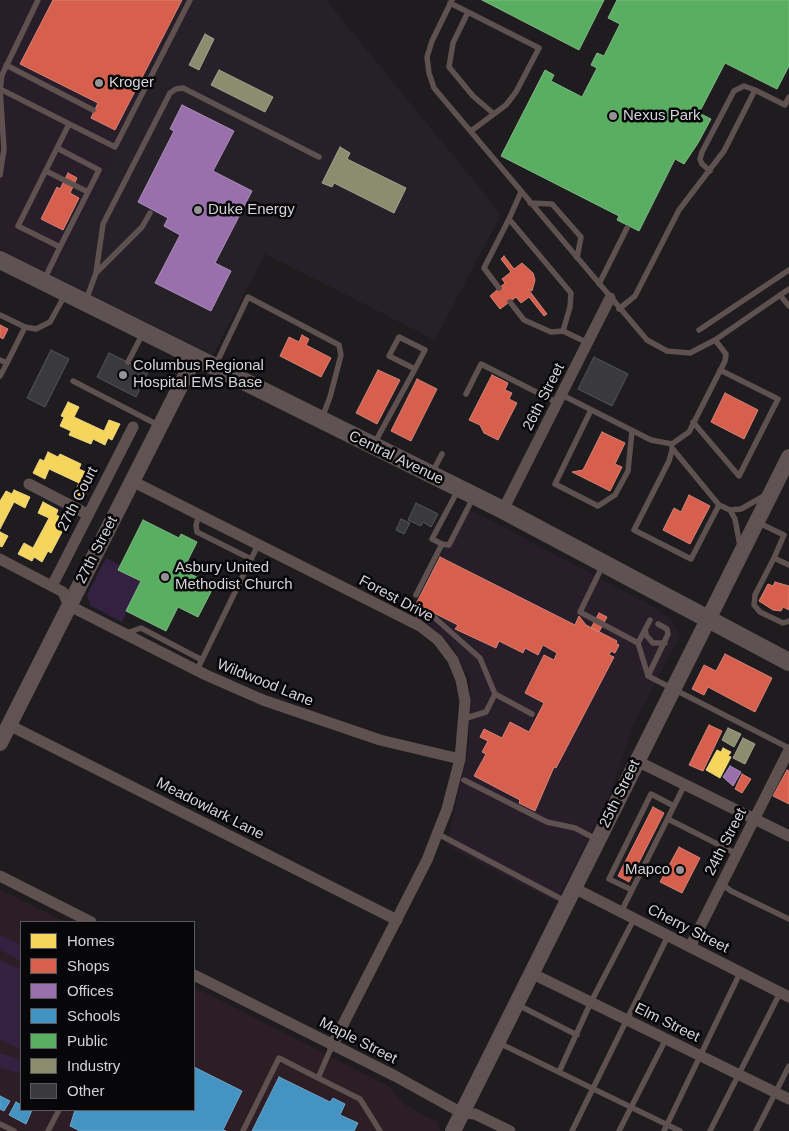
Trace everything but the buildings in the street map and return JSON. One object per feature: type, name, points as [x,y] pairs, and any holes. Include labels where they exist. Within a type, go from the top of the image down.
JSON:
[{"type":"main road","name":"Central Avenue","points":[[0,260],[503,510],[789,662]]},
{"type":"main road","name":"27th Street","points":[[0,743],[195,357]]},
{"type":"main road","name":"25th Street","points":[[453,1131],[741,553],[772,492],[784,478],[789,458]]},
{"type":"street","name":"26th Street","points":[[503,510],[610,298]]},
{"type":"street","name":"27th Court","points":[[52,586],[132,427]]},
{"type":"street","name":"Forest Drive","points":[[132,481],[415,624],[438,640],[453,660],[461,680],[465,701],[460,759],[447,809],[427,860],[332,1046]]},
{"type":"street","points":[[29,484],[87,514]]},
{"type":"street","points":[[0,559],[63,592],[69,606]]},
{"type":"street","name":"Wildwood Lane","points":[[69,606],[125,634],[199,665],[263,700],[310,718],[380,740],[460,759]]},
{"type":"street","name":"Meadowlark Lane","points":[[9,725],[397,920]]},
{"type":"street","name":"24th Street","points":[[690,947],[789,749]]},
{"type":"street","points":[[637,761],[789,836]]},
{"type":"street","points":[[0,876],[89,921]]},
{"type":"street","name":"Cherry Street","points":[[571,895],[620,912],[784,995]]},
{"type":"street","name":"Elm Street","points":[[531,973],[789,1099]]},
{"type":"street","name":"Maple Street","points":[[195,975],[462,1113],[475,1114],[510,1131]]},
{"type":"lane","points":[[0,175],[4,149],[0,89],[6,65],[38,0]]},
{"type":"lane","points":[[0,89],[114,147],[190,0]]},
{"type":"lane","points":[[471,131],[506,105],[516,92],[539,48],[451,2],[432,41],[427,57],[429,73],[434,88],[647,340],[667,352],[690,354],[715,340],[789,289]]},
{"type":"lane","points":[[468,12],[452,43],[450,67],[473,96],[494,114]]},
{"type":"lane","points":[[6,65],[93,110]]},
{"type":"lane","points":[[710,171],[700,159],[702,152],[734,90],[744,86],[785,105],[789,97]]},
{"type":"lane","points":[[86,302],[96,273],[103,224],[170,93],[176,89],[183,88],[319,156]]},
{"type":"lane","points":[[620,310],[635,296],[679,210],[724,151],[756,90]]},
{"type":"lane","points":[[60,247],[18,226],[69,124]]},
{"type":"lane","points":[[43,282],[99,170],[57,148]]},
{"type":"lane","points":[[46,171],[88,192]]},
{"type":"lane","points":[[499,288],[484,268],[521,192]]},
{"type":"lane","points":[[530,203],[552,204],[581,236],[577,258]]},
{"type":"lane","points":[[96,273],[142,227],[150,213]]},
{"type":"lane","points":[[509,219],[571,293],[570,307],[563,331]]},
{"type":"lane","points":[[599,284],[627,228]]},
{"type":"lane","points":[[699,330],[789,270]]},
{"type":"lane","points":[[0,315],[25,327],[36,329],[50,322],[66,293]]},
{"type":"lane","points":[[780,295],[789,306]]},
{"type":"lane","points":[[215,367],[248,297],[339,346],[341,355],[330,397],[321,420]]},
{"type":"lane","points":[[510,302],[524,320],[551,332],[563,331],[588,343]]},
{"type":"lane","points":[[0,376],[25,327]]},
{"type":"lane","points":[[128,362],[144,331]]},
{"type":"lane","points":[[373,446],[415,369],[424,350],[399,336],[389,356],[415,369]]},
{"type":"lane","points":[[715,340],[726,354],[720,370],[689,432],[672,447],[669,461],[634,530],[691,559],[719,505]]},
{"type":"lane","points":[[0,360],[7,363]]},
{"type":"lane","points":[[466,394],[481,364],[560,399],[591,410],[651,440],[672,447],[719,505],[730,510],[740,509],[772,492]]},
{"type":"lane","points":[[694,422],[739,476],[778,399],[720,370]]},
{"type":"lane","points":[[73,381],[160,426]]},
{"type":"lane","points":[[591,410],[555,484],[598,506],[616,495],[628,471],[632,431]]},
{"type":"lane","points":[[431,475],[442,454]]},
{"type":"lane","points":[[466,492],[449,545],[432,539],[466,492]]},
{"type":"lane","points":[[730,510],[735,520],[741,553]]},
{"type":"lane","points":[[199,515],[196,525],[197,532],[251,559]]},
{"type":"lane","points":[[757,522],[784,535],[755,595],[754,605],[760,612],[783,623],[789,621]]},
{"type":"lane","points":[[416,595],[442,544]]},
{"type":"lane","points":[[199,665],[258,545]]},
{"type":"lane","points":[[774,558],[789,566]]},
{"type":"lane","points":[[604,563],[580,612],[638,642]]},
{"type":"lane","points":[[415,624],[422,611]]},
{"type":"lane","points":[[435,618],[480,658],[495,694],[532,714]]},
{"type":"lane","points":[[650,620],[638,642],[648,676],[789,749]]},
{"type":"lane","points":[[648,676],[665,643],[667,629],[658,624]]},
{"type":"lane","points":[[645,629],[646,636],[654,643],[665,643]]},
{"type":"lane","points":[[463,719],[486,712],[495,694]]},
{"type":"lane","points":[[464,780],[547,822],[575,828],[598,840]]},
{"type":"lane","points":[[620,912],[685,784]]},
{"type":"lane","points":[[632,890],[609,879],[651,794],[674,806]]},
{"type":"lane","points":[[668,818],[737,854]]},
{"type":"lane","points":[[438,834],[571,895]]},
{"type":"lane","points":[[722,884],[731,891],[789,919]]},
{"type":"lane","points":[[559,1072],[591,1002],[634,919]]},
{"type":"lane","points":[[572,1131],[628,1021],[668,936]]},
{"type":"lane","points":[[665,1128],[740,973]]},
{"type":"lane","points":[[710,1131],[784,995]]},
{"type":"lane","points":[[516,1004],[577,1035]]},
{"type":"lane","points":[[619,1131],[666,1039]]},
{"type":"lane","points":[[497,1042],[631,1107],[665,1128],[680,1131]]},
{"type":"lane","points":[[318,1078],[332,1046]]},
{"type":"lane","points":[[243,1131],[279,1058],[360,1099],[380,1131]]},
{"type":"lane","points":[[756,1131],[789,1066]]},
{"type":"lane","points":[[48,1131],[58,1111]]},
{"type":"lane","points":[[0,1124],[14,1131]]},
{"type":"shaded area","points":[[0,0],[195,0],[52,275],[0,249]]},
{"type":"shaded area","name":"Duke Energy","points":[[194,0],[326,0],[501,214],[435,340],[265,254],[213,355],[52,275]]},
{"type":"shaded area","points":[[465,507],[656,608],[671,620],[680,636],[633,725],[611,792],[556,902],[447,846],[469,745],[470,679],[450,643],[423,619],[411,614]]},
{"type":"shaded area","points":[[106,558],[120,565],[118,570],[141,581],[122,622],[91,606],[87,595]]},
{"type":"shaded area","points":[[0,889],[64,921],[20,921],[20,1111],[195,1111],[195,988],[390,1087],[404,1104],[438,1123],[441,1131],[0,1131]]},
{"type":"shaded area","points":[[0,935],[20,945],[20,960],[0,950]]},
{"type":"shaded area","points":[[0,960],[20,970],[20,1049],[0,1039]]},
{"type":"shaded area","points":[[0,1053],[20,1060],[20,1073],[0,1068]]},
{"type":"place","name":"Kroger","points":[[99,83]]},
{"type":"place","name":"Nexus Park","points":[[613,116]]},
{"type":"place","name":"Duke Energy","points":[[198,210]]},
{"type":"place","name":"Columbus Regional Hospital EMS Base","points":[[123,375]]},
{"type":"place","name":"Asbury United Methodist Church","points":[[165,577]]},
{"type":"place","name":"Mapco","points":[[680,870]]}]
